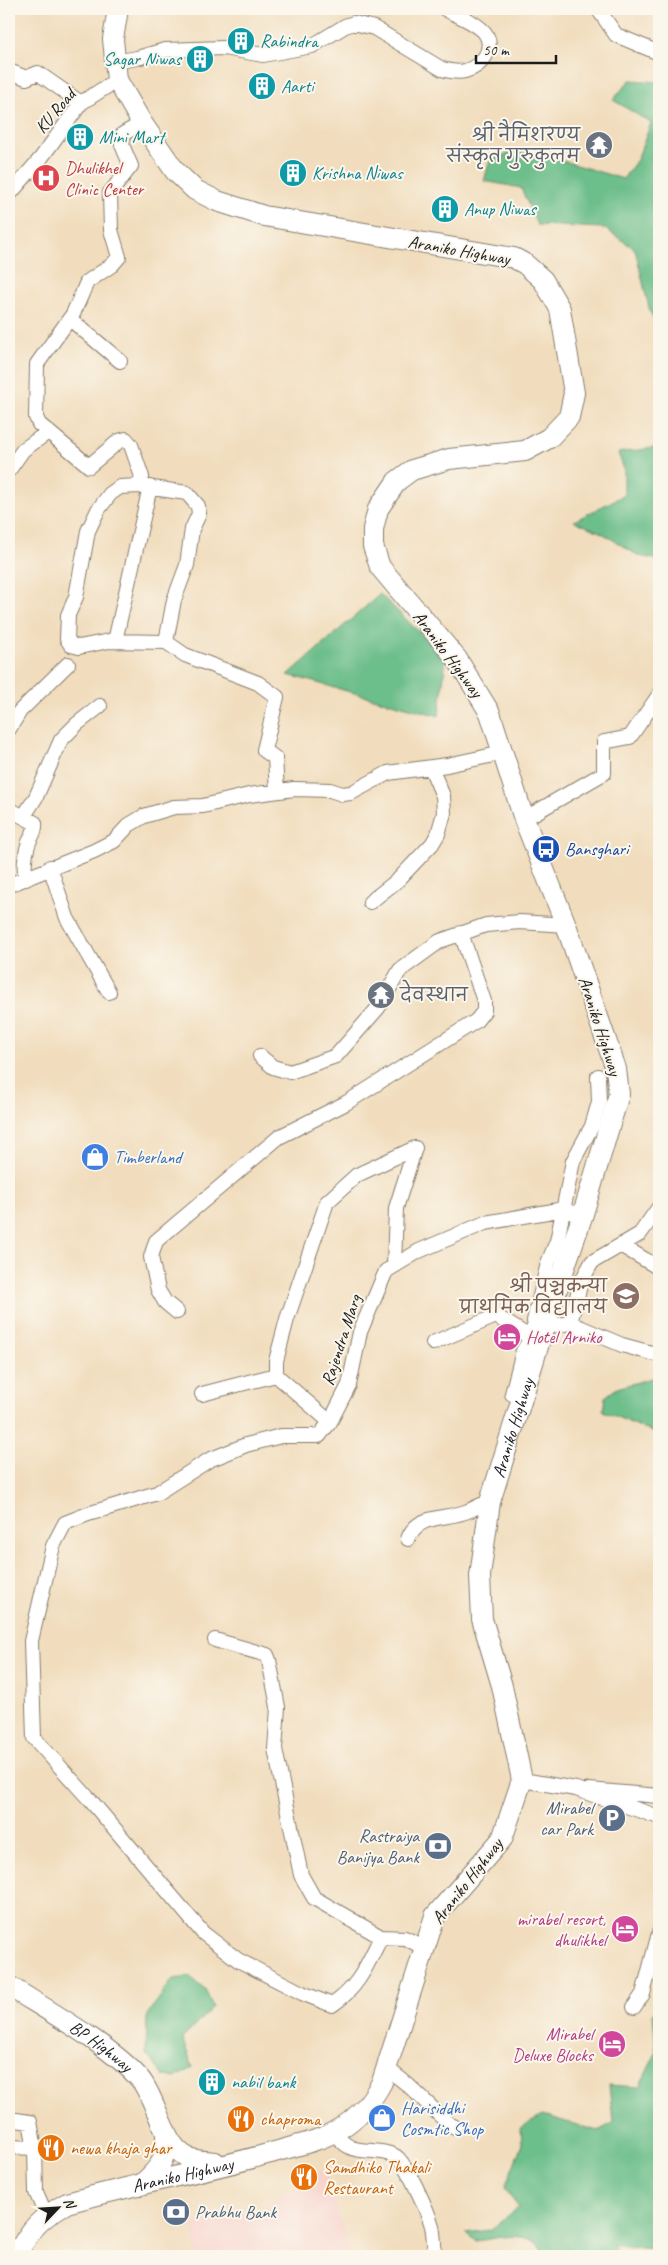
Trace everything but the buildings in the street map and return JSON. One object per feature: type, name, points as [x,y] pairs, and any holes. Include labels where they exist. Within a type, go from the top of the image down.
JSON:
[{"type":"highway","name":"Araniko Highway","points":[[16,2256],[27,2233],[46,2215],[67,2203],[245,2160],[322,2138],[348,2124],[377,2092],[388,2069],[435,1916],[502,1839],[522,1780],[502,1686],[482,1620],[480,1576],[490,1502],[536,1328],[582,1217],[619,1094],[616,1069],[566,925],[524,819],[490,713],[457,659],[380,567],[373,546],[373,529],[378,509],[397,481],[412,470],[450,459],[525,451],[549,438],[569,417],[574,393],[564,322],[560,309],[551,292],[533,270],[514,258],[264,216],[217,201],[195,190],[176,171],[142,123],[116,71],[113,39],[118,9]]},
{"type":"highway","name":"BP Highway","points":[[9,1986],[91,2039],[129,2068],[150,2094],[176,2150],[191,2160],[215,2162],[245,2160]]},
{"type":"highway","name":"BP Highway","points":[[141,2185],[157,2171],[163,2160],[166,2149],[166,2132]]},
{"type":"street","points":[[116,71],[137,58],[165,50],[224,48],[263,55],[312,46],[345,26],[354,23],[374,28],[442,69],[450,72],[466,71],[480,62],[490,48],[490,44],[479,26],[445,9]]},
{"type":"street","points":[[598,9],[616,36],[659,54]]},
{"type":"street","points":[[9,71],[26,78],[38,73],[82,102]]},
{"type":"street","name":"KU Road","points":[[9,195],[40,158],[82,102],[116,71]]},
{"type":"street","points":[[115,641],[144,486],[142,477],[131,445],[126,439],[119,441],[89,466],[39,424],[36,417],[38,364],[70,319],[87,282],[112,265],[119,257],[111,230],[110,193],[131,166],[122,145],[123,134],[142,123]]},
{"type":"street","points":[[70,319],[120,361]]},
{"type":"street","points":[[9,470],[23,450],[48,432]]},
{"type":"street","points":[[166,642],[174,600],[187,565],[192,529],[199,514],[198,506],[187,493],[144,486],[120,487],[110,494],[98,510],[88,531],[76,597],[68,615],[67,639],[71,645],[79,647],[115,641],[166,642],[185,654],[258,682],[277,697],[264,750],[275,758],[277,791]]},
{"type":"street","points":[[9,729],[20,712],[68,664]]},
{"type":"street","points":[[524,819],[604,773],[604,742],[630,737],[659,695]]},
{"type":"street","points":[[24,816],[36,797],[54,752],[61,740],[100,706]]},
{"type":"street","points":[[9,885],[114,841],[129,825],[144,816],[174,807],[203,806],[228,799],[277,791],[314,789],[330,790],[342,794],[350,793],[388,773],[431,768],[503,753]]},
{"type":"street","points":[[370,902],[398,880],[438,834],[444,813],[443,796],[431,768]]},
{"type":"street","points":[[9,809],[35,823],[36,828],[24,861],[26,879]]},
{"type":"street","points":[[50,867],[67,918],[109,992]]},
{"type":"street","points":[[260,1056],[272,1067],[290,1072],[336,1056],[378,1008],[400,970],[440,941],[486,924],[520,922],[566,925]]},
{"type":"street","points":[[177,1312],[164,1302],[158,1290],[151,1257],[156,1241],[279,1137],[346,1103],[476,1021],[484,1012],[484,1001],[462,933]]},
{"type":"street","points":[[512,1394],[523,1352],[536,1328],[564,1209],[572,1161],[592,1126],[599,1102],[598,1076]]},
{"type":"street","points":[[202,1394],[276,1375],[276,1361],[288,1318],[327,1202],[357,1175],[415,1148],[396,1208],[394,1266]]},
{"type":"street","points":[[570,1323],[581,1282],[592,1262],[640,1234],[659,1207]]},
{"type":"street","points":[[564,1209],[582,1217]]},
{"type":"street","name":"Rajendra Marg","points":[[276,1375],[330,1422],[349,1385],[360,1332],[386,1271],[419,1250],[485,1223],[564,1209]]},
{"type":"street","points":[[622,1246],[659,1268]]},
{"type":"street","points":[[433,1343],[496,1316],[536,1328],[570,1323],[622,1345],[659,1355]]},
{"type":"street","points":[[330,1422],[319,1436],[281,1436],[246,1445],[209,1460],[157,1493],[65,1523],[53,1546],[31,1641],[34,1738],[91,1800],[203,1933],[238,1960],[302,1993],[332,2005],[344,1997],[359,1981],[381,1937]]},
{"type":"street","points":[[408,1539],[411,1529],[427,1520],[468,1511],[481,1504],[490,1502]]},
{"type":"street","points":[[215,1640],[267,1655],[269,1660],[278,1708],[275,1748],[301,1875],[314,1898],[381,1937],[405,1938],[425,1948]]},
{"type":"street","points":[[522,1780],[576,1789],[659,1796]]},
{"type":"street","points":[[576,1789],[659,1817]]},
{"type":"street","points":[[634,2007],[643,1994],[659,1933]]},
{"type":"street","points":[[388,2069],[408,2085],[449,2124],[455,2127]]},
{"type":"street","points":[[9,2119],[30,2122],[34,2148],[36,2192],[46,2215]]},
{"type":"street","points":[[334,2132],[341,2143],[348,2148],[388,2153],[404,2164],[431,2224],[435,2256]]},
{"type":"street","points":[[9,2147],[34,2148]]},
{"type":"shaded area","points":[[324,2171],[351,2256],[198,2256],[196,2254],[193,2224],[221,2214],[261,2209],[279,2196],[297,2189],[316,2187],[312,2174]]},
{"type":"green space","points":[[630,80],[659,82],[659,328],[650,312],[635,249],[604,228],[537,225],[521,188],[484,181],[490,160],[515,151],[567,162],[623,179],[637,160],[651,123],[613,100]]},
{"type":"green space","points":[[659,447],[659,560],[639,556],[602,533],[574,521],[624,495],[624,469],[618,453]]},
{"type":"green space","points":[[380,594],[446,658],[439,716],[288,675]]},
{"type":"green space","points":[[659,1376],[659,1435],[603,1411],[605,1397],[617,1388]]},
{"type":"green space","points":[[191,1977],[205,1990],[213,2007],[182,2039],[193,2067],[175,2078],[163,2075],[146,2054],[147,2015],[173,1979]]},
{"type":"green space","points":[[659,2006],[659,2249],[612,2246],[622,2256],[545,2256],[540,2247],[533,2241],[525,2238],[515,2236],[476,2241],[465,2233],[490,2230],[518,2208],[505,2187],[522,2144],[521,2128],[542,2115],[598,2131],[613,2123],[609,2085],[639,2087],[656,2053],[653,2012]]},
{"type":"place","name":"Rabindra","points":[[241,41]]},
{"type":"place","name":"Sagar Niwas","points":[[200,59]]},
{"type":"place","name":"Aarti","points":[[262,86]]},
{"type":"place","name":"Mini Mart","points":[[80,137]]},
{"type":"place","name":"श्री नैमिशरण्य संस्कृत गुरुकुलम","points":[[599,145]]},
{"type":"place","name":"Krishna Niwas","points":[[293,173]]},
{"type":"place","name":"Dhulikhel Clinic Center","points":[[46,178]]},
{"type":"place","name":"Anup Niwas","points":[[445,209]]},
{"type":"place","name":"Bansghari","points":[[546,849]]},
{"type":"place","name":"देवस्थान","points":[[381,995]]},
{"type":"place","name":"Timberland","points":[[95,1157]]},
{"type":"place","name":"श्री पञ्चकन्या प्राथमिक विद्यालय","points":[[626,1296]]},
{"type":"place","name":"Hotel Arniko","points":[[507,1337]]},
{"type":"place","name":"Mirabel car Park","points":[[612,1818]]},
{"type":"place","name":"Rastraiya Banijya Bank","points":[[438,1846]]},
{"type":"place","name":"mirabel resort, dhulikhel","points":[[625,1929]]},
{"type":"place","name":"Mirabel Deluxe Blocks","points":[[612,2044]]},
{"type":"place","name":"nabil bank","points":[[212,2082]]},
{"type":"place","name":"Harisiddhi Cosmtic Shop","points":[[382,2118]]},
{"type":"place","name":"chaproma","points":[[241,2119]]},
{"type":"place","name":"newa khaja ghar","points":[[51,2148]]},
{"type":"place","name":"Samdhiko Thakali Restaurant","points":[[304,2177]]},
{"type":"place","name":"Prabhu Bank","points":[[176,2212]]}]
